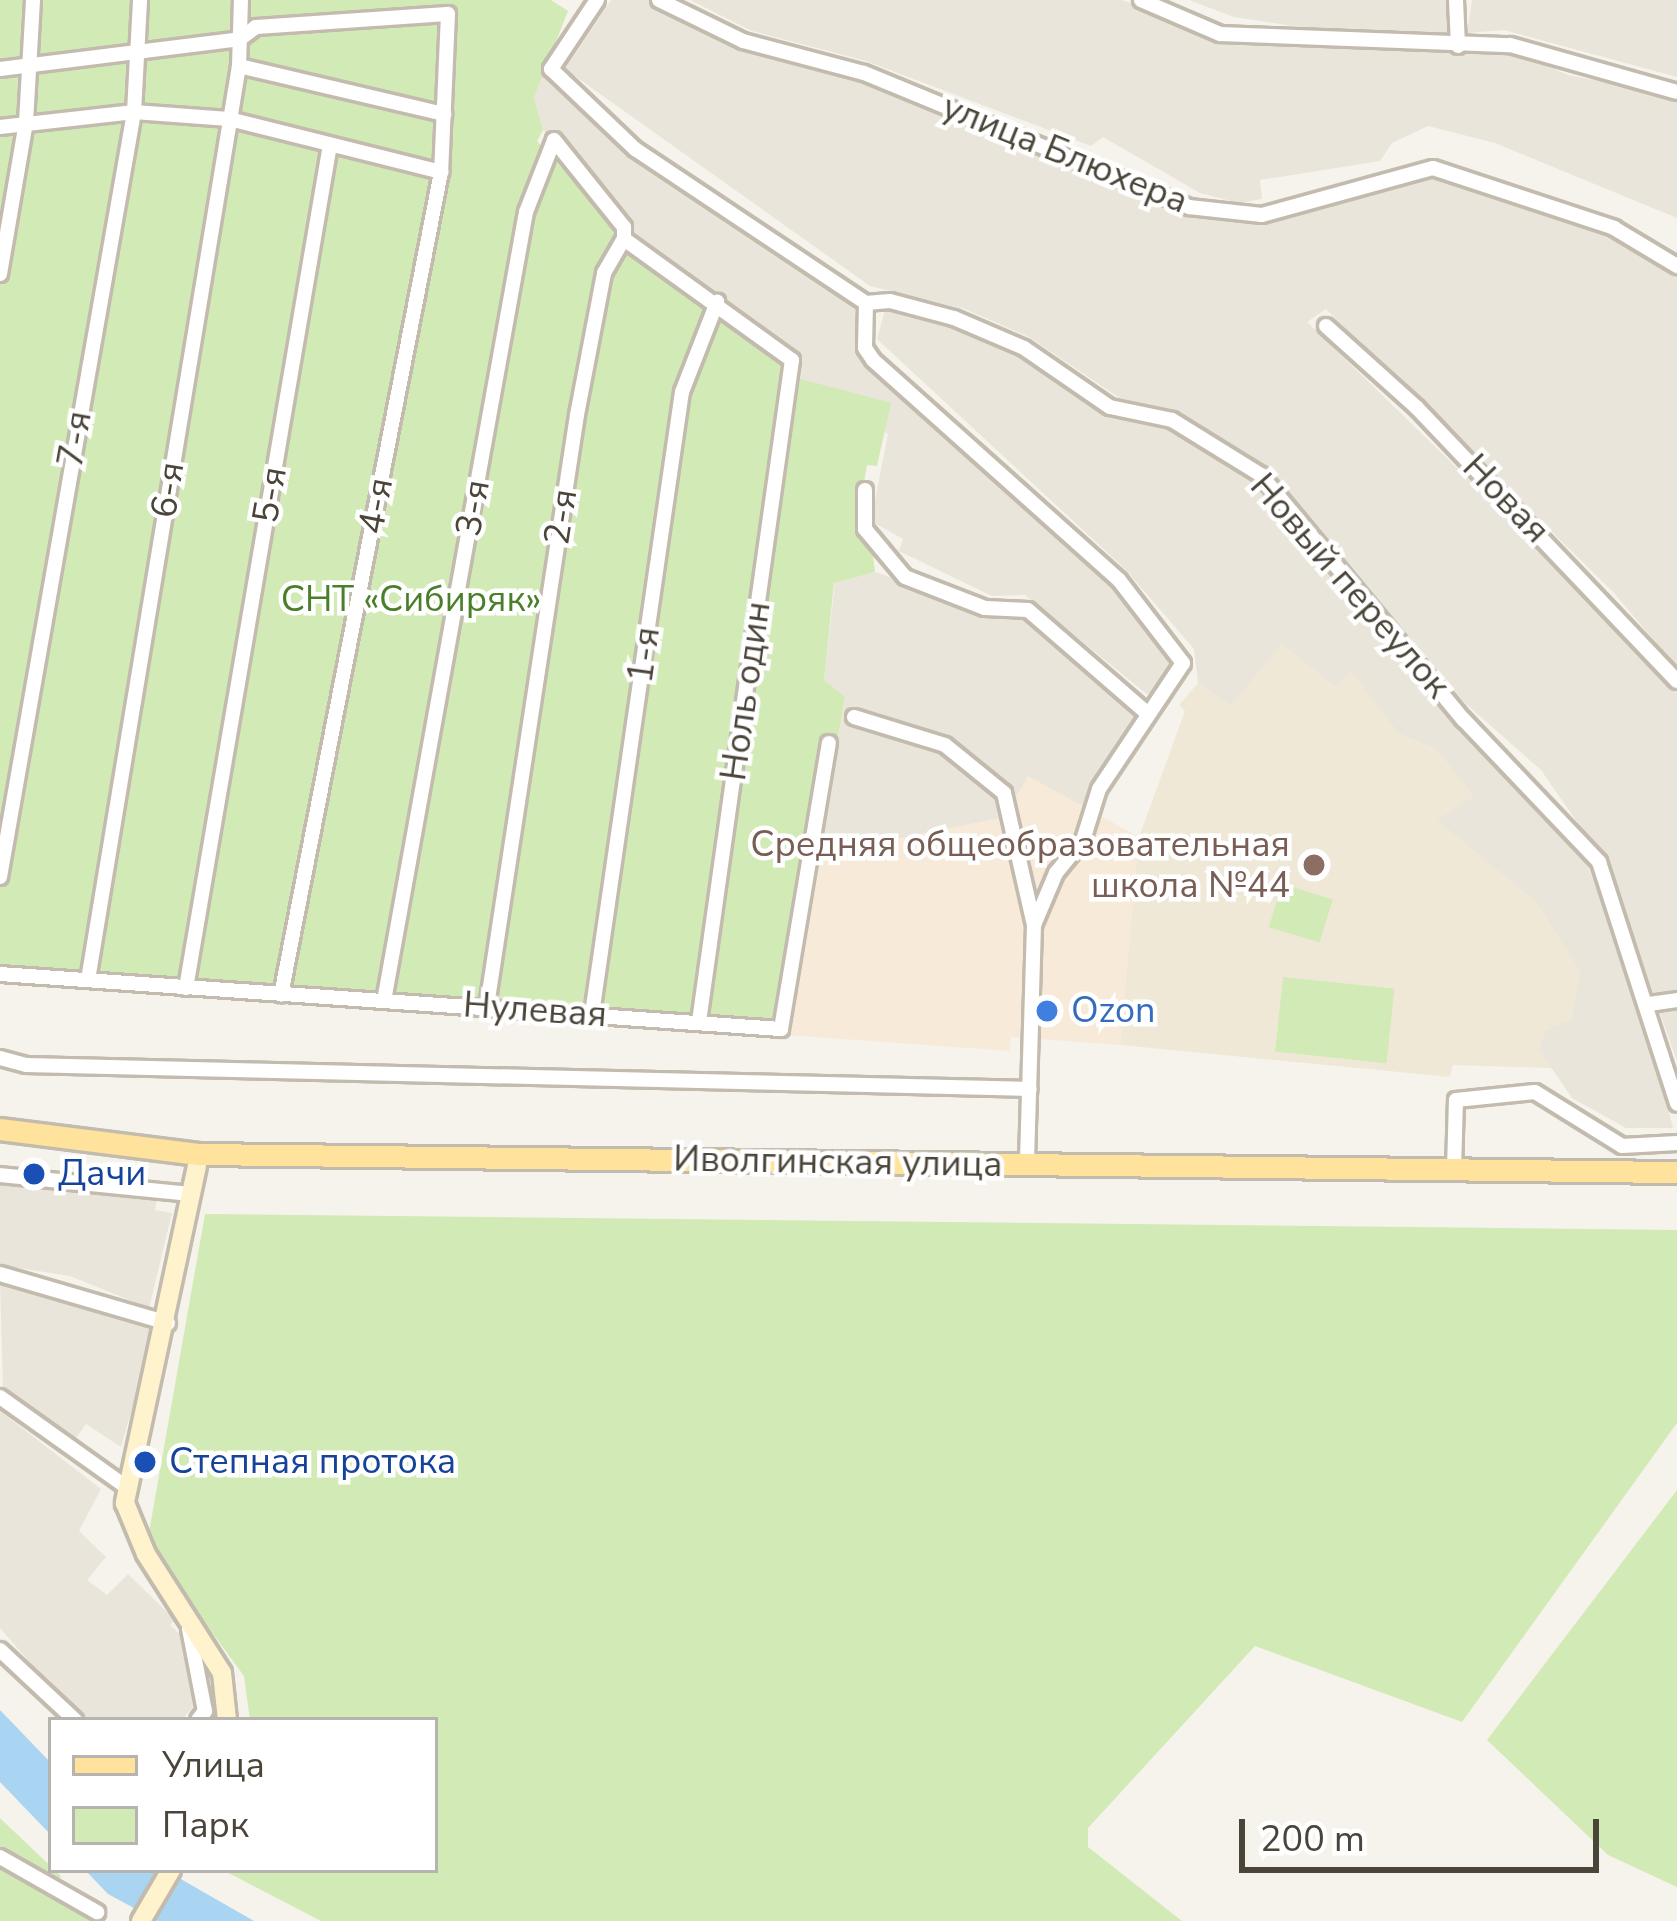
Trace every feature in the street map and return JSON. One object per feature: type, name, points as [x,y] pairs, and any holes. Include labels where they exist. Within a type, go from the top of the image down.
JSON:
[{"type":"main road","name":"Иволгинская улица","points":[[0,1129],[199,1154],[1677,1172]]},
{"type":"main road","name":"Иволгинская улица","points":[[0,1142],[196,1166],[1677,1187]]},
{"type":"street","points":[[0,274],[26,122],[33,0]]},
{"type":"street","name":"7-я","points":[[0,877],[134,112],[140,0]]},
{"type":"street","name":"6-я","points":[[88,980],[239,67],[241,0]]},
{"type":"street","name":"Новый переулок","points":[[597,0],[553,58],[557,77],[635,149],[866,303],[933,312],[1024,348],[1110,407],[1172,420],[1261,475],[1464,720],[1599,862],[1649,1004],[1677,1104]]},
{"type":"street","name":"улица Блюхера","points":[[659,0],[743,41],[863,73],[1189,207],[1262,215],[1433,168],[1614,228],[1677,266]]},
{"type":"street","points":[[1141,0],[1220,34],[1510,45],[1677,92]]},
{"type":"street","points":[[1456,0],[1458,46]]},
{"type":"street","name":"4-я","points":[[240,39],[256,27],[448,14],[441,172],[281,995]]},
{"type":"street","points":[[0,70],[240,39]]},
{"type":"street","points":[[239,67],[444,114]]},
{"type":"street","points":[[0,127],[134,112],[229,119],[441,172]]},
{"type":"street","name":"3-я","points":[[384,1001],[526,212],[554,140],[624,227],[624,239]]},
{"type":"street","name":"5-я","points":[[186,988],[331,145]]},
{"type":"street","points":[[624,239],[717,302]]},
{"type":"street","name":"2-я","points":[[487,1006],[577,415],[604,273],[624,239]]},
{"type":"street","name":"Ноль один","points":[[699,1022],[792,360],[717,302]]},
{"type":"street","name":"1-я","points":[[592,1014],[682,392],[717,302]]},
{"type":"street","points":[[866,303],[865,348],[873,360],[1119,580],[1178,655],[1181,675],[1148,714],[1099,789],[1082,840],[1056,873],[1034,925]]},
{"type":"street","name":"Новая","points":[[1326,326],[1418,408],[1677,681]]},
{"type":"street","points":[[865,490],[865,529],[905,578],[985,608],[1028,610],[1148,714]]},
{"type":"street","points":[[854,717],[945,745],[1004,794],[1034,925],[1027,1164]]},
{"type":"street","name":"Нулевая","points":[[0,974],[781,1028],[829,742]]},
{"type":"street","points":[[1649,1004],[1677,1000]]},
{"type":"street","points":[[0,1058],[26,1065],[1030,1089]]},
{"type":"street","points":[[1454,1170],[1456,1100],[1535,1092],[1622,1146],[1677,1143]]},
{"type":"street","points":[[196,1166],[168,1323],[124,1486],[133,1528],[222,1673],[227,1717]]},
{"type":"street","points":[[0,1175],[191,1193]]},
{"type":"street","points":[[0,1274],[168,1323]]},
{"type":"street","points":[[0,1397],[124,1486]]},
{"type":"street","points":[[187,1618],[205,1712],[201,1717]]},
{"type":"street","points":[[0,1650],[71,1717]]},
{"type":"street","points":[[0,1858],[97,1912]]},
{"type":"street","points":[[141,1921],[170,1873]]},
{"type":"shaded area","points":[[611,0],[662,0],[743,40],[935,100],[1208,212],[1265,218],[1421,175],[1487,180],[1619,229],[1677,268],[1677,668],[1615,594],[1326,309],[1307,322],[1607,614],[1677,694],[1677,1061],[1607,865],[1541,770],[1466,704],[1267,469],[1174,415],[1127,403],[1029,337],[965,309],[870,286],[565,69]]},
{"type":"shaded area","points":[[690,0],[1122,0],[1227,40],[1505,48],[1568,75],[1677,96],[1677,218],[1495,143],[1428,126],[1392,143],[1380,161],[1260,180],[1262,199],[1239,203],[1200,193],[1103,137],[1091,146],[866,61],[752,31]]},
{"type":"shaded area","points":[[1189,0],[1459,0],[1453,35],[1320,30],[1234,17]]},
{"type":"shaded area","points":[[1472,0],[1677,0],[1677,77],[1504,30],[1467,33]]},
{"type":"shaded area","points":[[541,72],[595,110],[596,120],[858,297],[861,347],[1121,582],[1179,662],[1148,695],[1025,595],[992,596],[899,551],[903,539],[871,521],[888,434],[794,377],[799,355],[631,238],[630,226],[543,130],[534,97]]},
{"type":"shaded area","points":[[887,303],[1022,346],[1117,415],[1172,428],[1259,481],[1436,693],[1538,789],[1586,862],[1642,1001],[1673,1128],[1626,1128],[1572,1098],[1539,1050],[1538,904],[1436,820],[1443,810],[1437,750],[1399,734],[1350,672],[1335,687],[1283,645],[1231,706],[1198,683],[1194,649],[1125,569],[877,339]]},
{"type":"shaded area","points":[[875,572],[1011,618],[1021,609],[1139,716],[1085,814],[1006,817],[818,855],[845,698],[824,680],[835,582]]},
{"type":"shaded area","name":"Средняя общеобразовательная школа №44","points":[[1282,644],[1335,687],[1351,671],[1399,734],[1437,750],[1474,796],[1437,820],[1538,904],[1580,971],[1572,1019],[1545,1031],[1539,1050],[1551,1068],[1453,1065],[1450,1077],[1120,1045],[1139,837],[1185,711],[1179,705],[1198,683],[1231,705]]},
{"type":"shaded area","points":[[1028,776],[1139,837],[1120,1045],[1011,1037],[1010,1051],[787,1035],[818,855],[1005,817]]},
{"type":"shaded area","points":[[0,1179],[158,1193],[155,1210],[172,1213],[149,1308],[70,1276],[0,1265]]},
{"type":"shaded area","points":[[0,1281],[148,1324],[154,1333],[121,1447],[86,1424],[76,1438],[3,1389]]},
{"type":"shaded area","points":[[0,1411],[101,1489],[79,1531],[106,1557],[87,1580],[107,1595],[128,1574],[175,1620],[170,1625],[185,1639],[201,1697],[184,1717],[77,1717],[0,1628]]},
{"type":"green space","name":"СНТ «Сибиряк»","points":[[0,0],[551,0],[568,11],[534,97],[543,130],[537,141],[620,230],[615,241],[783,362],[782,374],[891,403],[877,466],[867,465],[855,535],[871,539],[875,572],[834,583],[824,680],[845,697],[787,1035],[0,982]]},
{"type":"green space","points":[[1282,884],[1333,899],[1320,943],[1269,927]]},
{"type":"green space","points":[[1283,977],[1394,989],[1387,1063],[1275,1052]]},
{"type":"green space","points":[[205,1214],[1677,1230],[1677,1423],[1462,1722],[1255,1646],[1088,1828],[1088,1847],[1182,1921],[321,1921],[229,1873],[438,1873],[438,1717],[250,1717],[244,1676],[147,1544]]},
{"type":"green space","points":[[1677,1490],[1677,1887],[1608,1855],[1487,1740]]},
{"type":"green space","points":[[0,1818],[48,1864],[48,1873],[61,1876],[52,1894],[95,1921],[0,1921]]},
{"type":"water","points":[[0,1710],[48,1760],[48,1832],[0,1782]]},
{"type":"water","points":[[88,1873],[170,1873],[254,1921],[158,1921],[108,1894]]},
{"type":"place","name":"Средняя общеобразовательная школа №44","points":[[1314,865]]},
{"type":"place","name":"Ozon","points":[[1047,1011]]},
{"type":"place","name":"Дачи","points":[[34,1174]]},
{"type":"place","name":"Степная протока","points":[[145,1462]]}]
